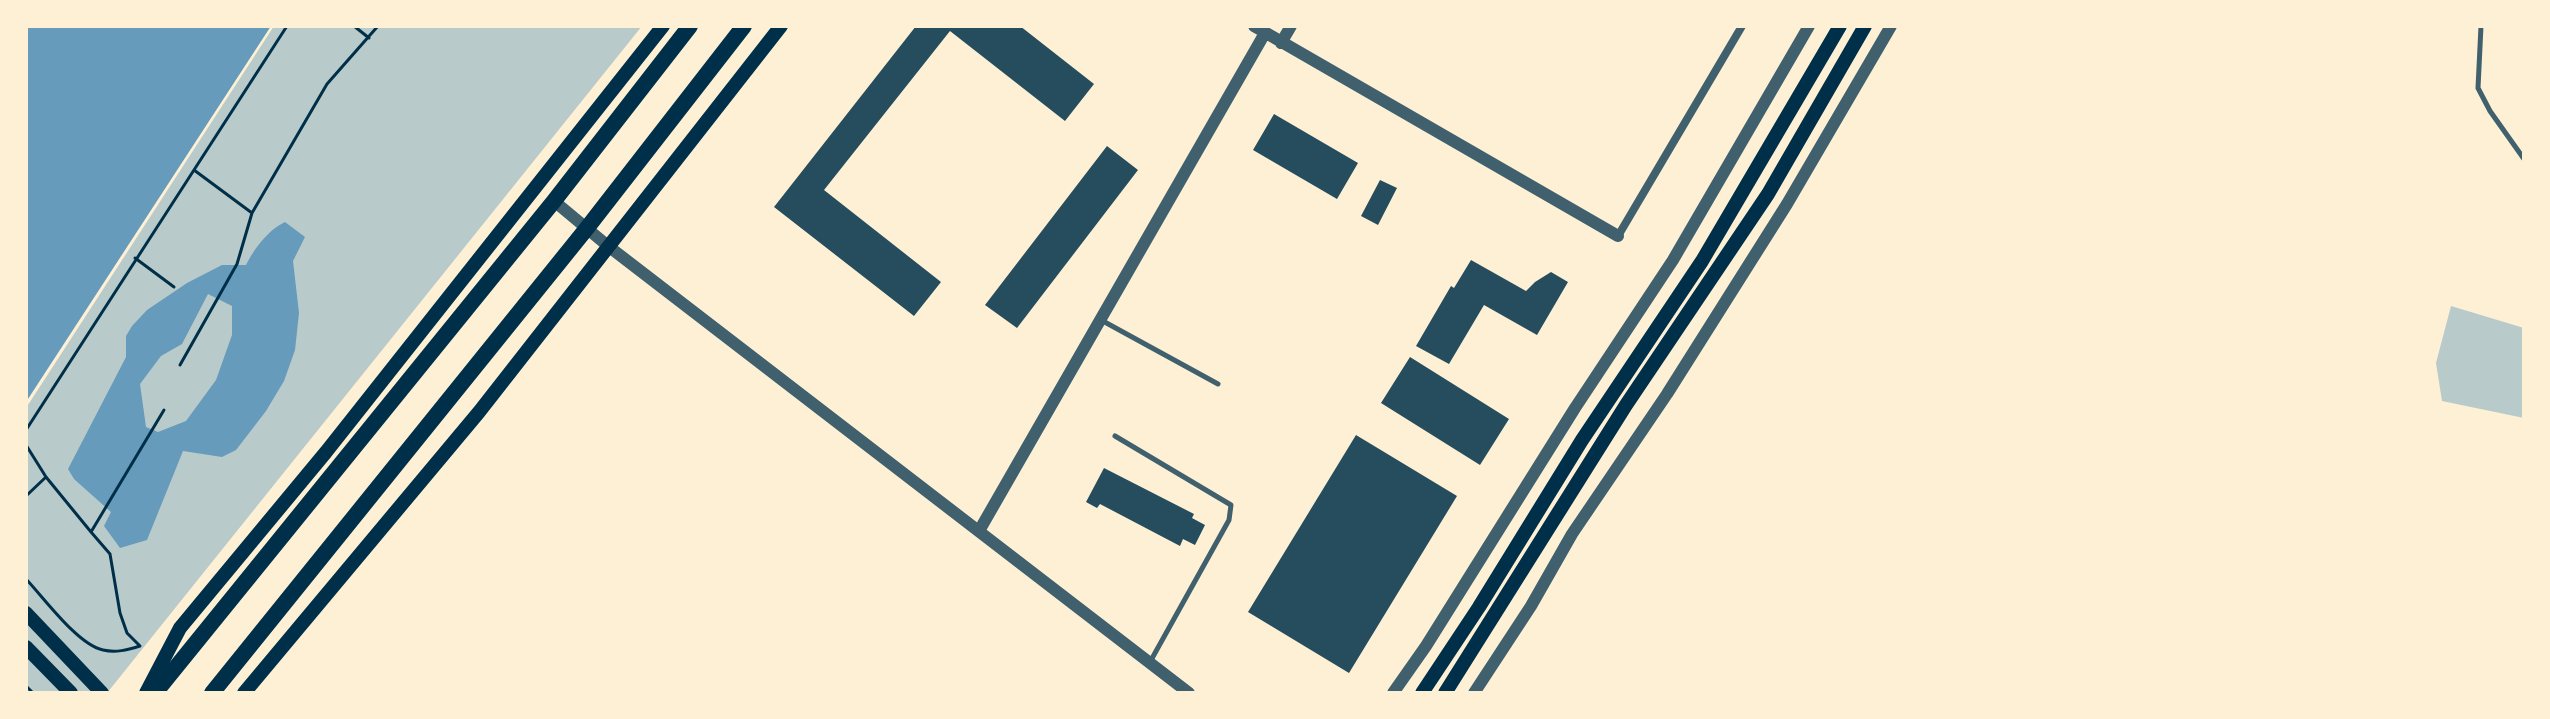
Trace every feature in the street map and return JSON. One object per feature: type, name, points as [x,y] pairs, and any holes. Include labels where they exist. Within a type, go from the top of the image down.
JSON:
[{"type":"highway","points":[[155,693],[554,201],[690,26]]},
{"type":"highway","points":[[212,693],[587,228],[744,26]]},
{"type":"main road","points":[[146,693],[180,628],[326,452],[663,26]]},
{"type":"main road","points":[[244,693],[479,412],[781,26]]},
{"type":"main road","points":[[1422,693],[1582,440],[1702,261],[1840,26]]},
{"type":"main road","points":[[1445,693],[1626,405],[1768,194],[1865,26]]},
{"type":"main road","points":[[26,613],[102,693]]},
{"type":"main road","points":[[26,647],[71,693]]},
{"type":"street","points":[[1281,43],[1291,26]]},
{"type":"street","points":[[979,531],[1100,320],[1259,30],[1618,236],[1742,26]]},
{"type":"street","points":[[1393,693],[1673,260],[1809,26]]},
{"type":"street","points":[[1474,693],[1531,606],[1572,534],[1667,394],[1787,204],[1891,26]]},
{"type":"street","points":[[554,201],[608,246],[1189,693]]},
{"type":"lane","points":[[2481,26],[2478,88],[2490,111],[2524,159]]},
{"type":"lane","points":[[1100,320],[1218,384]]},
{"type":"lane","points":[[1115,436],[1231,505],[1229,520],[1150,663]]},
{"type":"path","points":[[26,430],[287,26]]},
{"type":"path","points":[[354,26],[369,38]]},
{"type":"path","points":[[180,365],[237,264],[252,213],[327,84],[378,26]]},
{"type":"path","points":[[193,169],[252,213]]},
{"type":"path","points":[[135,258],[174,287]]},
{"type":"path","points":[[91,532],[164,410]]},
{"type":"path","points":[[26,445],[46,477],[110,554],[123,623],[127,633],[140,646],[120,652],[101,650],[86,643],[26,579]]},
{"type":"path","points":[[26,496],[46,477]]},
{"type":"path","points":[[26,686],[33,693]]},
{"type":"shaded area","points":[[274,26],[642,26],[107,693],[26,693],[26,408]]},
{"type":"shaded area","points":[[2451,306],[2524,328],[2524,418],[2442,401],[2436,363]]},
{"type":"water","points":[[26,26],[271,26],[26,402]]},
{"type":"water","points":[[285,222],[305,237],[293,261],[299,313],[295,350],[284,381],[236,450],[222,457],[183,451],[147,540],[120,548],[104,526],[111,512],[74,479],[68,469],[126,357],[126,336],[147,310],[187,283],[222,265],[246,265],[262,240]],"holes":[[[208,294],[232,306],[232,335],[216,380],[186,421],[158,432],[146,427],[140,384],[161,356],[182,344]]]},
{"type":"building","points":[[916,26],[1020,26],[1094,84],[1065,121],[950,31],[824,190],[941,282],[914,316],[774,207]]},
{"type":"building","points":[[1274,114],[1358,163],[1337,199],[1253,150]]},
{"type":"building","points":[[1107,146],[1138,170],[1017,328],[985,305]]},
{"type":"building","points":[[1380,180],[1397,188],[1378,225],[1361,216]]},
{"type":"building","points":[[1471,260],[1526,291],[1551,272],[1568,282],[1537,335],[1484,305],[1449,364],[1416,346],[1451,286],[1454,288]]},
{"type":"building","points":[[1410,357],[1509,419],[1480,465],[1381,403]]},
{"type":"building","points":[[1356,435],[1457,496],[1349,673],[1248,612]]},
{"type":"building","points":[[1104,468],[1194,514],[1192,518],[1205,525],[1195,545],[1183,539],[1180,546],[1100,504],[1097,508],[1086,502]]}]
